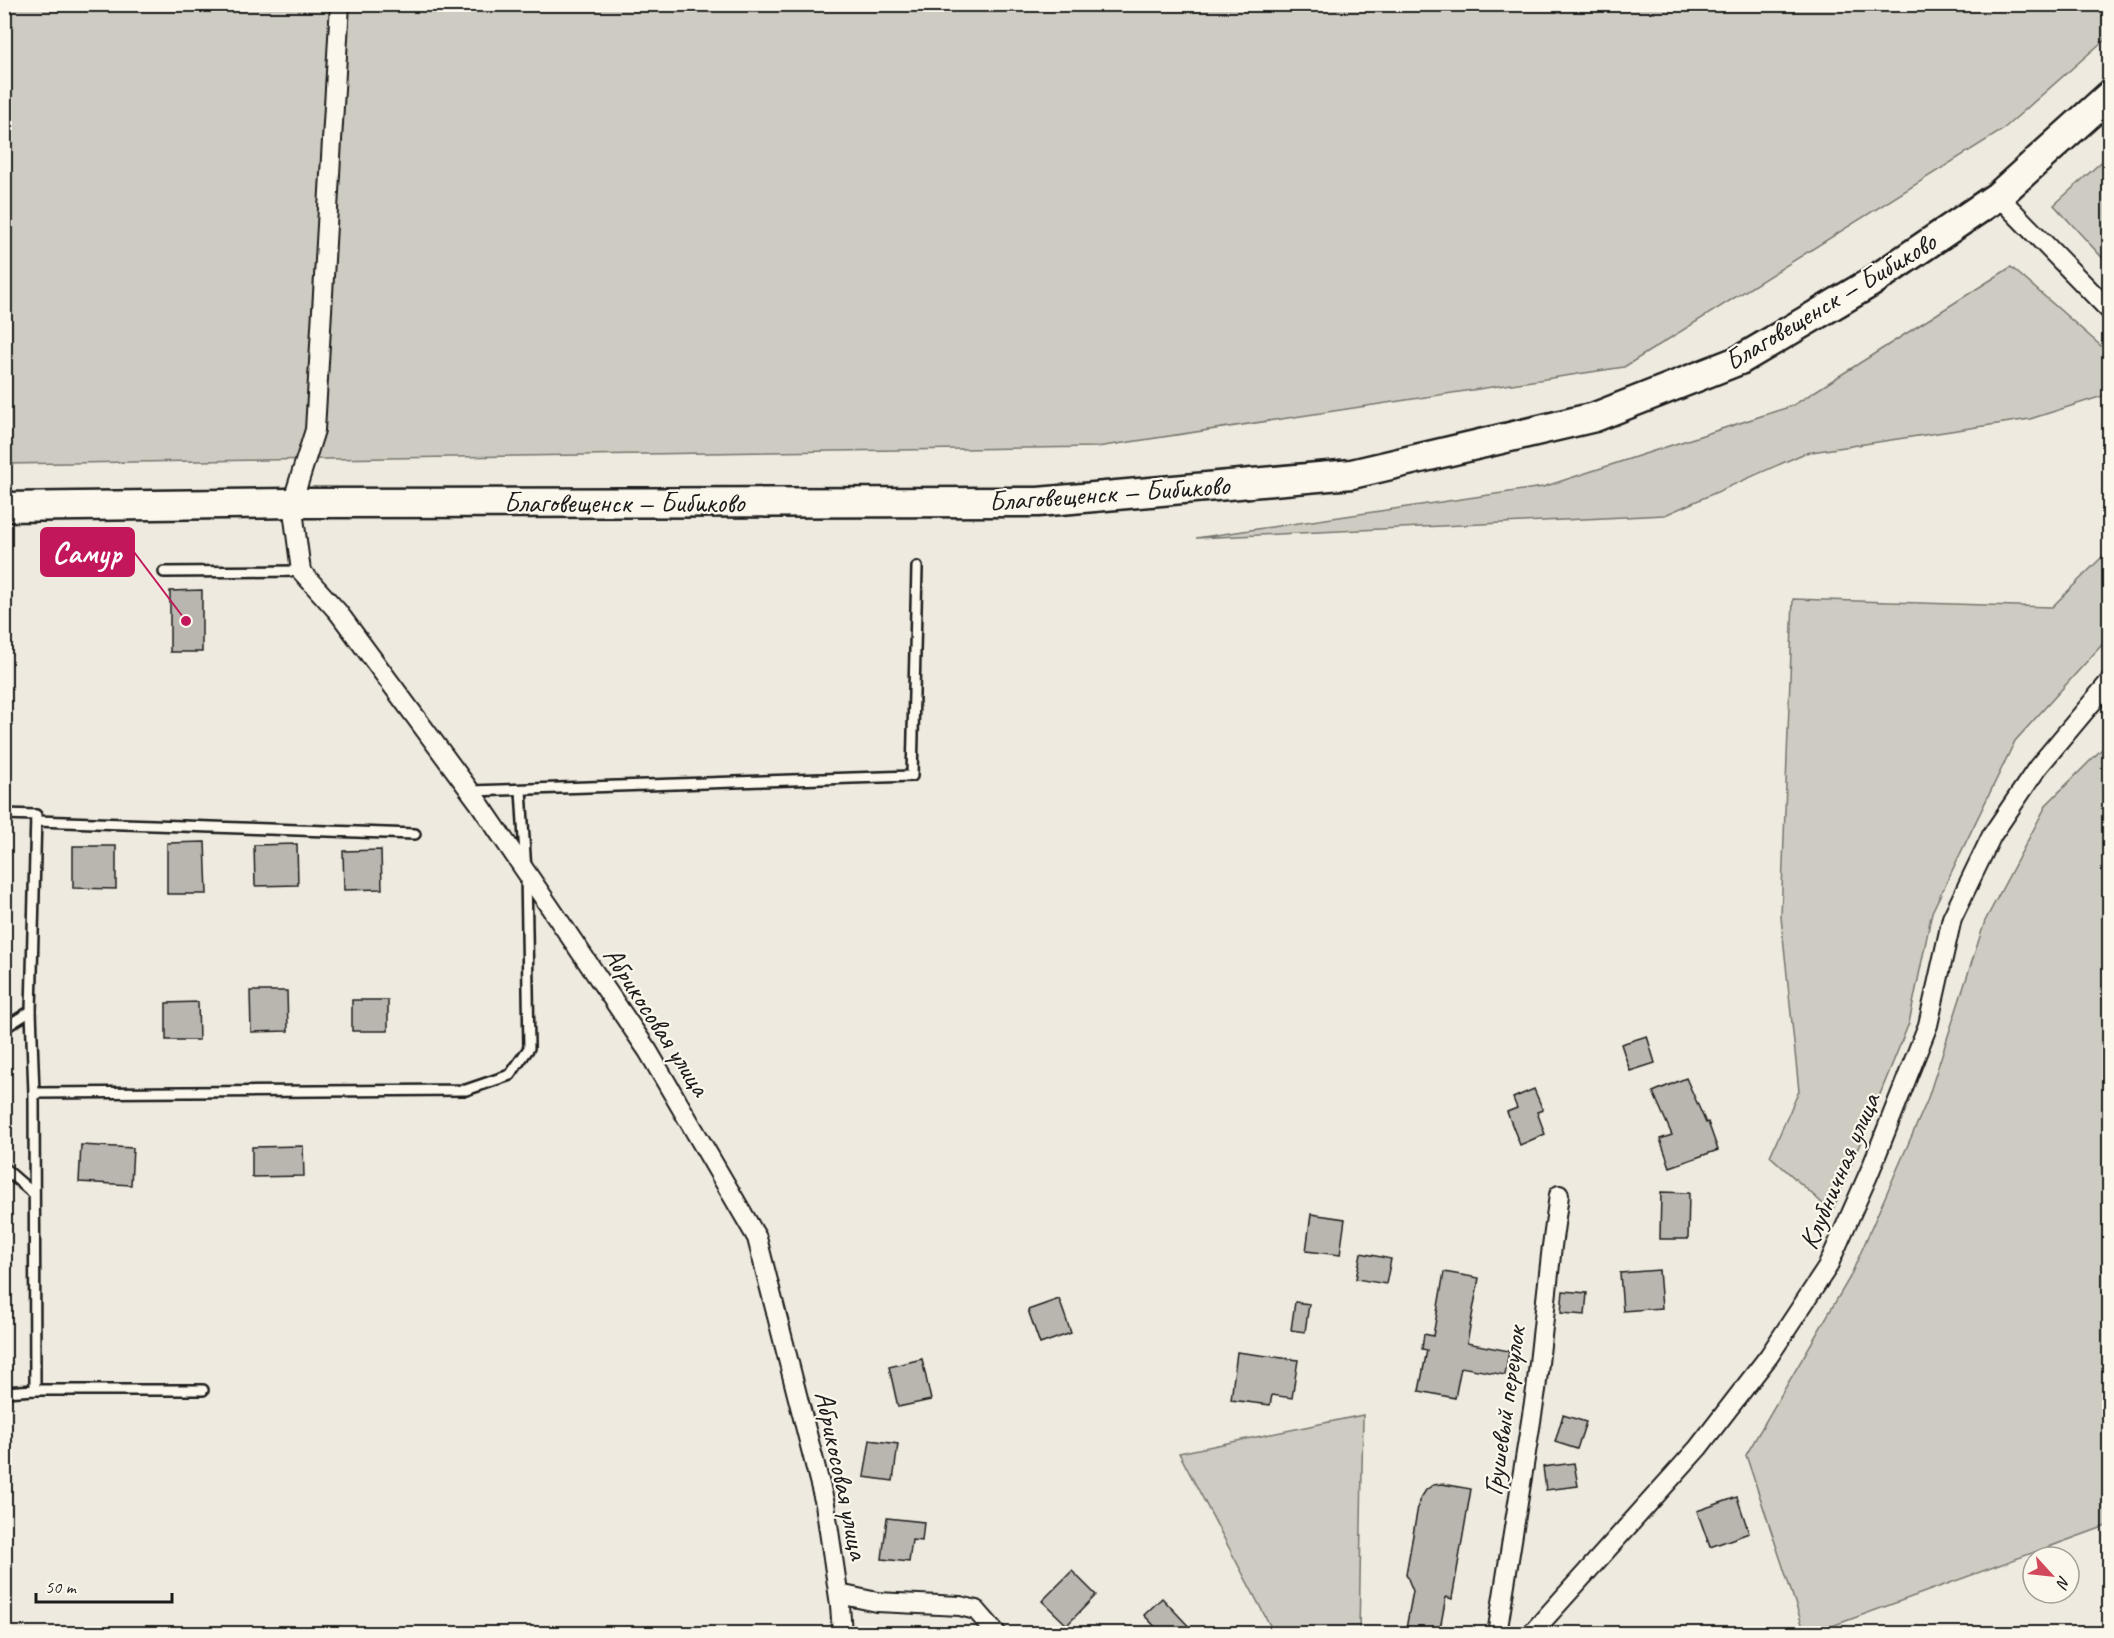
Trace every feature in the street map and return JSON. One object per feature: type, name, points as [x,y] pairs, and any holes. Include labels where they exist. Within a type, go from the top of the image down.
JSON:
[{"type":"main road","name":"Благовещенск — Бибиково","points":[[4,507],[292,503],[1038,502],[1352,474],[1595,417],[1740,360],[1870,283],[1998,196],[2109,95]]},
{"type":"street","points":[[301,571],[292,503],[315,430],[340,4]]},
{"type":"street","points":[[1998,196],[2109,311]]},
{"type":"street","name":"Абрикосовая улица","points":[[301,571],[338,612],[471,791],[648,1051],[758,1238],[825,1504],[839,1594],[842,1634]]},
{"type":"street","name":"Клубничная улица","points":[[1531,1634],[1698,1448],[1769,1356],[1827,1268],[1870,1171],[1928,1025],[1952,918],[1957,907],[1992,835],[2038,767],[2109,681]]},
{"type":"street","name":"Грушевый переулок","points":[[1497,1634],[1536,1390],[1559,1195]]},
{"type":"street","points":[[839,1594],[877,1602],[960,1606],[976,1610],[997,1634]]},
{"type":"lane","points":[[471,791],[912,776],[917,567]]},
{"type":"lane","points":[[164,572],[301,571]]},
{"type":"lane","points":[[34,1093],[466,1090],[510,1075],[529,1048],[526,872],[521,790]]},
{"type":"lane","points":[[4,814],[36,815],[31,1011],[34,1093],[35,1390]]},
{"type":"lane","points":[[36,821],[415,834]]},
{"type":"lane","points":[[4,1028],[31,1011]]},
{"type":"lane","points":[[4,1168],[34,1194]]},
{"type":"lane","points":[[4,1392],[203,1390]]},
{"type":"shaded area","points":[[2109,4],[2110,35],[2001,131],[1624,367],[1097,447],[5,464],[4,5]]},
{"type":"shaded area","points":[[2109,155],[2109,265],[2054,205]]},
{"type":"shaded area","points":[[2011,267],[2109,353],[2109,394],[2030,419],[1805,453],[1665,515],[1196,538],[1543,487],[1792,406]]},
{"type":"shaded area","points":[[2109,550],[2109,637],[2015,741],[1932,912],[1909,1023],[1832,1212],[1770,1156],[1799,1091],[1781,917],[1793,599],[2052,607]]},
{"type":"shaded area","points":[[2109,742],[2109,1525],[2054,1545],[2021,1545],[2021,1557],[1813,1633],[1805,1633],[1746,1455],[1850,1277],[1927,1101],[1985,921],[2047,804]]},
{"type":"shaded area","points":[[1363,1415],[1359,1633],[1274,1633],[1179,1453]]},
{"type":"building","points":[[202,590],[202,652],[170,652],[170,591]]},
{"type":"building","points":[[205,842],[207,894],[167,894],[167,843]]},
{"type":"building","points":[[297,844],[298,885],[255,886],[254,845]]},
{"type":"building","points":[[73,846],[116,846],[116,889],[73,888]]},
{"type":"building","points":[[381,850],[382,889],[344,890],[343,851]]},
{"type":"building","points":[[250,991],[287,991],[288,1031],[251,1032]]},
{"type":"building","points":[[352,1000],[388,1000],[388,1031],[352,1031]]},
{"type":"building","points":[[198,1002],[199,1040],[166,1040],[166,1003]]},
{"type":"building","points":[[1647,1036],[1655,1063],[1630,1071],[1621,1044]]},
{"type":"building","points":[[1686,1078],[1706,1123],[1708,1122],[1718,1150],[1670,1167],[1660,1139],[1672,1135],[1653,1092]]},
{"type":"building","points":[[1534,1089],[1543,1110],[1537,1112],[1545,1134],[1520,1145],[1507,1112],[1517,1108],[1513,1098]]},
{"type":"building","points":[[81,1145],[133,1148],[131,1185],[79,1182]]},
{"type":"building","points":[[303,1146],[304,1176],[252,1177],[252,1147]]},
{"type":"building","points":[[1661,1192],[1689,1193],[1688,1239],[1660,1239]]},
{"type":"building","points":[[1311,1214],[1345,1219],[1340,1255],[1306,1251]]},
{"type":"building","points":[[1361,1253],[1391,1259],[1386,1284],[1356,1279]]},
{"type":"building","points":[[1659,1270],[1662,1308],[1623,1311],[1620,1273]]},
{"type":"building","points":[[1444,1272],[1479,1278],[1467,1343],[1509,1351],[1505,1375],[1461,1367],[1455,1398],[1419,1391],[1427,1350],[1422,1349],[1424,1334],[1433,1336]]},
{"type":"building","points":[[1563,1291],[1587,1293],[1585,1315],[1561,1313]]},
{"type":"building","points":[[1059,1299],[1071,1333],[1040,1344],[1028,1310]]},
{"type":"building","points":[[1295,1302],[1309,1304],[1305,1332],[1291,1330]]},
{"type":"building","points":[[1237,1352],[1298,1360],[1292,1398],[1272,1395],[1270,1405],[1231,1400]]},
{"type":"building","points":[[922,1359],[931,1400],[898,1407],[889,1367]]},
{"type":"building","points":[[1563,1415],[1586,1422],[1577,1449],[1555,1442]]},
{"type":"building","points":[[870,1440],[898,1444],[893,1481],[864,1477]]},
{"type":"building","points":[[1574,1463],[1578,1486],[1546,1490],[1543,1467]]},
{"type":"building","points":[[1442,1484],[1471,1489],[1452,1599],[1446,1597],[1439,1634],[1405,1634],[1413,1591],[1406,1574],[1419,1501],[1426,1490],[1433,1485]]},
{"type":"building","points":[[1737,1497],[1749,1533],[1710,1547],[1697,1511]]},
{"type":"building","points":[[887,1518],[924,1522],[922,1541],[912,1540],[909,1562],[882,1559]]},
{"type":"building","points":[[1072,1571],[1096,1595],[1067,1625],[1042,1601]]},
{"type":"building","points":[[1162,1598],[1196,1634],[1162,1634],[1144,1615]]},
{"type":"place","name":"Самур","points":[[186,621]]}]
